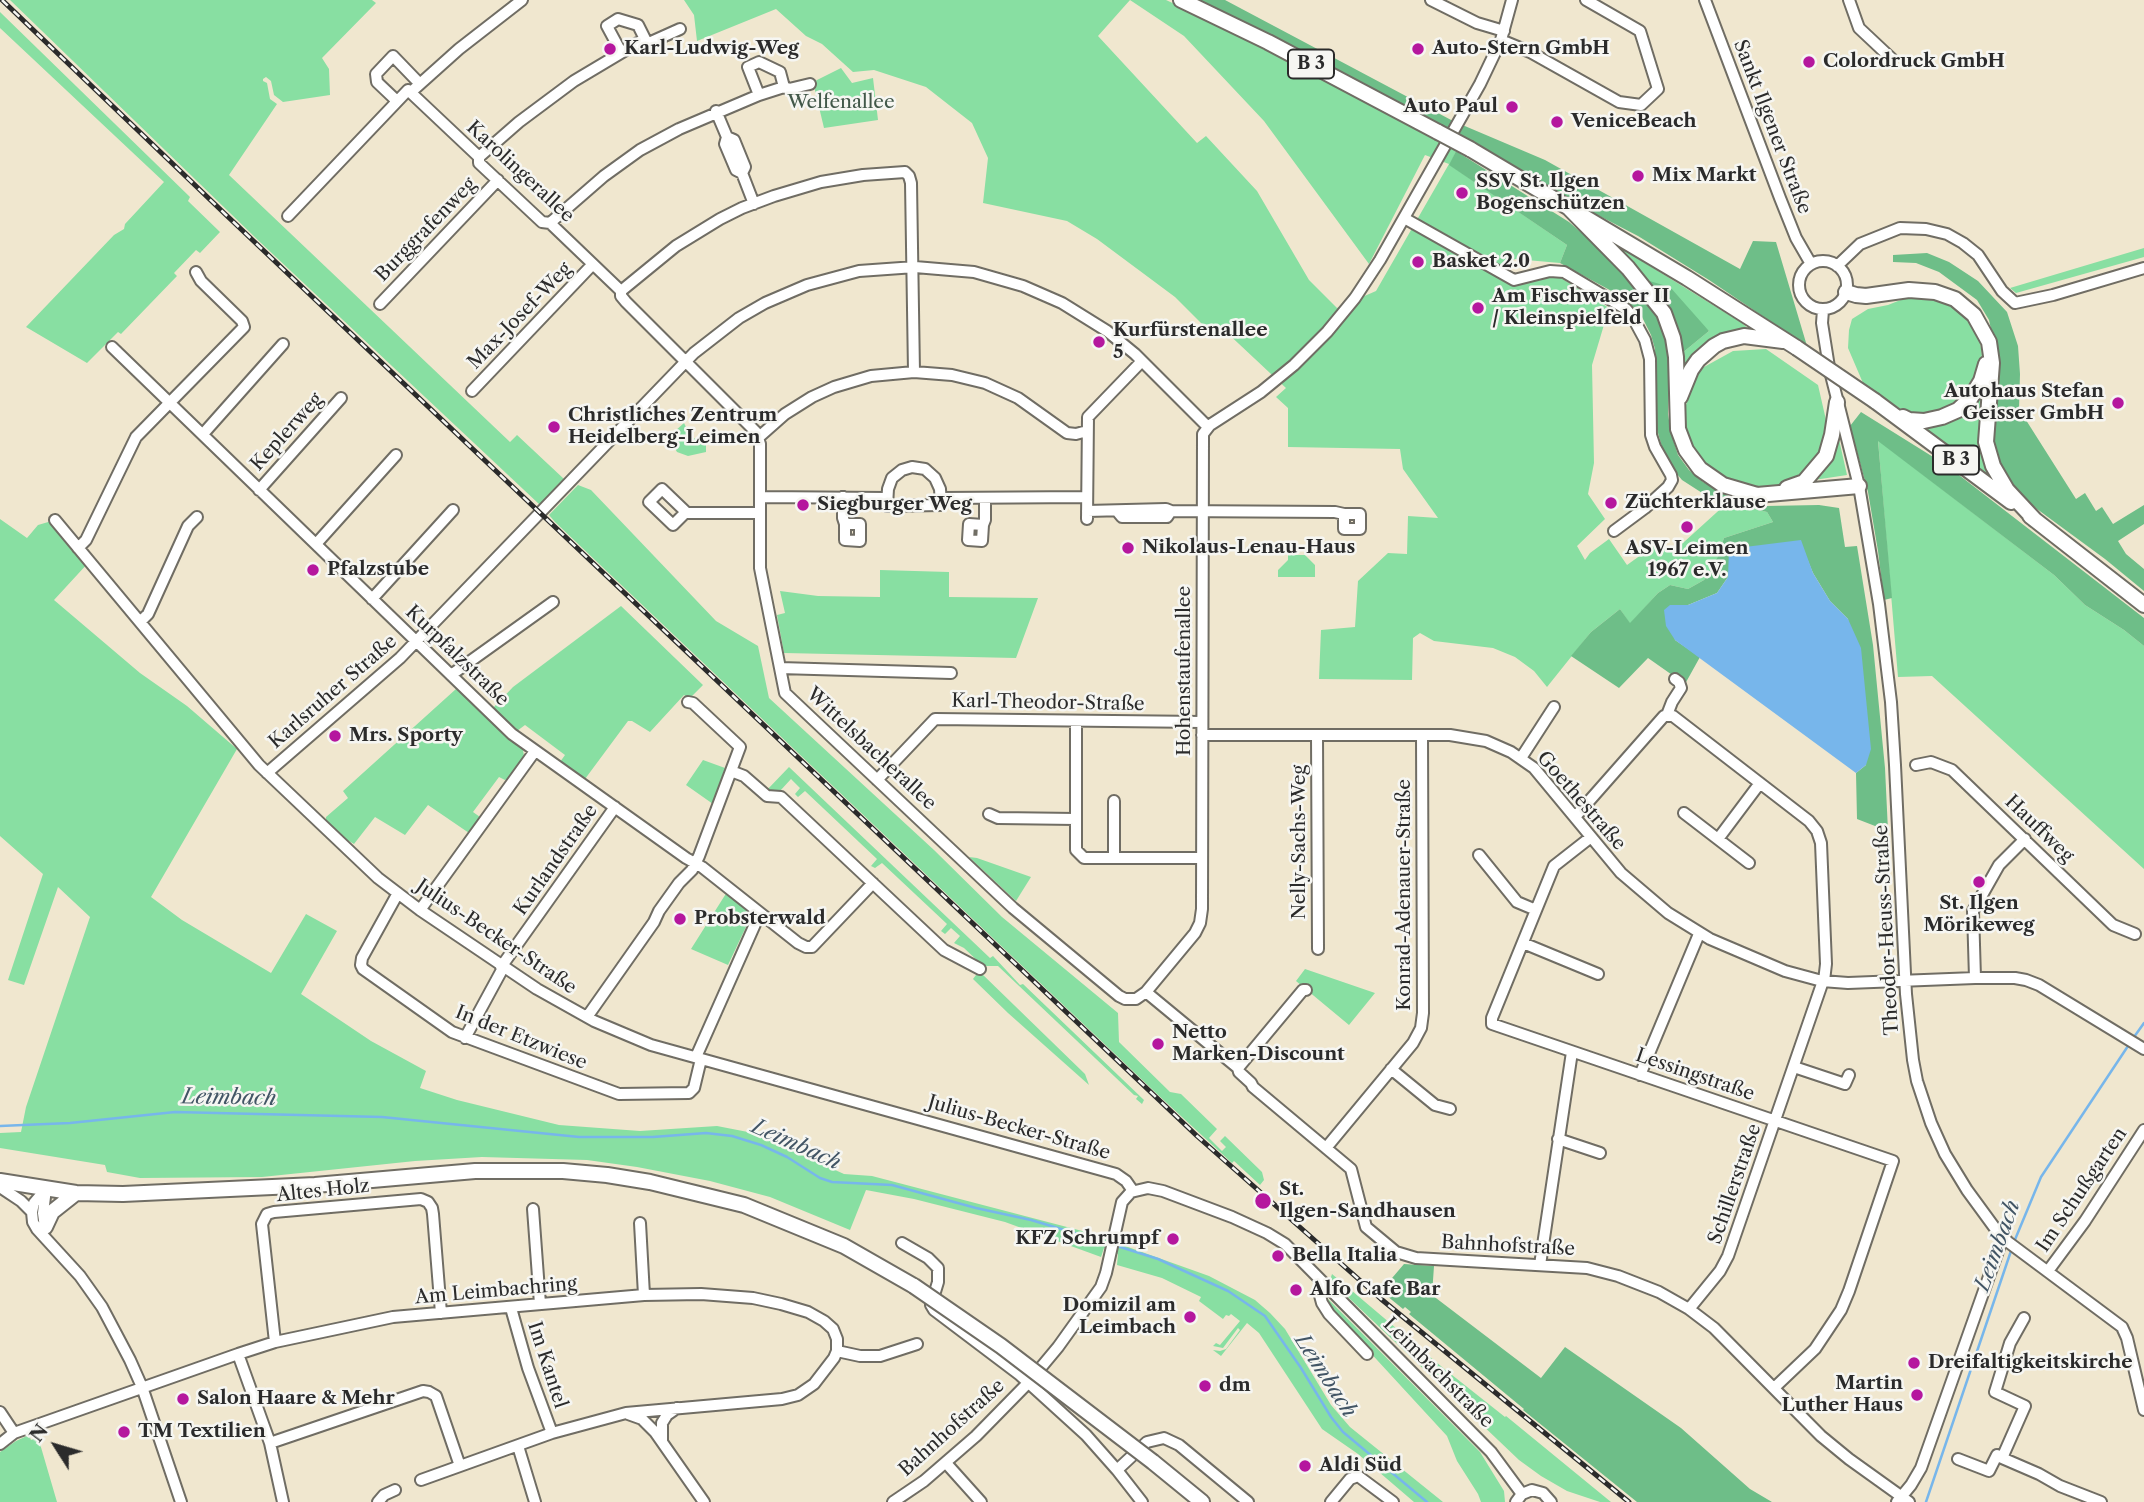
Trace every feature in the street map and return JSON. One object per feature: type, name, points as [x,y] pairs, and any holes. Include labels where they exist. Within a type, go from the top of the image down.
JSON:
[{"type":"main road","name":"B 3","points":[[1181,0],[1445,132],[1793,345],[1875,401],[2144,605]]},
{"type":"main road","points":[[1568,207],[1628,268],[1664,313],[1673,338],[1676,357],[1678,429],[1686,450],[1700,469],[1714,480],[1735,490],[1766,495],[1859,486]]},
{"type":"main road","points":[[1846,292],[1866,296],[1909,289],[1935,292],[1955,299],[1974,315],[1989,342],[1992,363],[1986,442],[1993,466],[2007,490],[2035,520]]},
{"type":"main road","points":[[1678,405],[1691,370],[1698,359],[1714,346],[1744,336],[1793,345]]},
{"type":"main road","points":[[1875,401],[1909,420],[1924,421],[1958,410],[1970,399],[1981,382],[1987,363],[1989,342]]},
{"type":"main road","points":[[1766,495],[1804,482],[1822,462],[1832,435],[1838,402]]},
{"type":"main road","points":[[0,1181],[76,1193],[123,1194],[315,1185],[475,1171],[540,1171],[607,1175],[650,1182],[744,1205],[844,1246],[914,1286],[1001,1346],[1202,1502]]},
{"type":"main road","points":[[45,1227],[52,1212],[76,1193]]},
{"type":"street","points":[[501,0],[508,10]]},
{"type":"street","points":[[288,216],[408,90],[411,92],[459,49],[522,0]]},
{"type":"street","points":[[1430,0],[1502,35],[1619,102],[1641,105],[1658,89],[1640,31],[1586,0]]},
{"type":"street","points":[[1208,427],[1261,392],[1294,365],[1321,339],[1365,284],[1404,218],[1445,132],[1480,84],[1502,35],[1512,0]]},
{"type":"street","name":"Sankt Ilgener Straße","points":[[1705,0],[1796,238],[1811,264]]},
{"type":"street","points":[[1849,0],[1859,28],[1892,59]]},
{"type":"street","points":[[479,157],[540,104],[574,80],[645,39],[638,25],[618,19],[607,26],[621,52]]},
{"type":"street","points":[[641,41],[651,42],[680,29]]},
{"type":"street","points":[[397,102],[377,82],[376,74],[393,56],[419,84]]},
{"type":"street","points":[[759,95],[748,67],[759,62],[780,72],[784,88]]},
{"type":"street","points":[[550,223],[585,190],[630,157],[679,129],[759,95],[810,84]]},
{"type":"street","name":"Karolingerallee","points":[[411,92],[479,157],[479,163],[542,222],[550,223],[621,291],[626,302],[686,361]]},
{"type":"street","points":[[716,111],[727,137],[734,140],[745,167],[742,173],[754,204]]},
{"type":"street","points":[[621,291],[686,239],[720,219],[754,204],[793,190],[837,179],[905,172],[911,182],[914,372]]},
{"type":"street","name":"Burggrafenweg","points":[[380,304],[498,180]]},
{"type":"street","points":[[1404,218],[1514,280],[1550,271],[1567,273],[1626,309],[1632,316],[1649,354],[1650,424],[1653,442],[1672,480],[1645,508],[1614,531]]},
{"type":"street","points":[[1837,266],[1860,244],[1900,228],[1926,229],[1947,234],[1963,243],[1978,255],[2001,291],[2015,303],[2053,295],[2144,268]]},
{"type":"street","points":[[1827,261],[1837,266],[1846,278],[1846,292],[1838,305],[1823,310],[1808,305],[1799,292],[1800,276],[1811,264],[1827,261]]},
{"type":"street","name":"Max-Josef-Weg","points":[[472,391],[593,265]]},
{"type":"street","name":"Karlsruher Straße","points":[[267,773],[416,641],[686,361],[730,324],[791,291],[850,273],[881,268],[913,267],[974,272],[1006,280],[1044,294],[1099,325],[1142,361],[1208,427]]},
{"type":"street","points":[[78,548],[86,540],[136,437],[245,326],[201,281],[196,272]]},
{"type":"street","name":"Theodor-Heuss-Straße","points":[[1823,310],[1822,323],[1829,367],[1859,486],[1879,604],[1891,702],[1905,981],[1914,1068],[1931,1124],[1953,1168],[2007,1240],[2123,1328],[2144,1410]]},
{"type":"street","points":[[202,434],[283,344]]},
{"type":"street","name":"Kurpfalzstraße","points":[[112,347],[512,734],[702,867],[798,943],[812,947],[873,883]]},
{"type":"street","points":[[686,361],[759,437],[785,414],[811,397],[834,387],[871,376],[914,372],[952,375],[985,383],[1018,398],[1066,432],[1076,434],[1087,431]]},
{"type":"street","points":[[1142,361],[1088,418],[1087,515],[1117,511],[1122,517],[1167,517],[1171,511],[1344,514]]},
{"type":"street","name":"Keplerweg","points":[[259,490],[341,398]]},
{"type":"street","name":"Hohenstaufenallee","points":[[1146,992],[1199,926],[1202,909],[1202,444],[1203,434],[1208,427]]},
{"type":"street","name":"Wittelsbacherallee","points":[[759,437],[760,568],[785,693],[1007,902],[1119,996],[1130,1000],[1146,992]]},
{"type":"street","points":[[316,544],[396,455]]},
{"type":"street","points":[[915,467],[925,469],[935,477],[939,485],[941,505],[887,506],[887,498],[893,477],[902,470],[915,467]]},
{"type":"street","points":[[760,497],[887,498]]},
{"type":"street","points":[[844,497],[845,524]]},
{"type":"street","points":[[941,498],[1087,498]]},
{"type":"street","points":[[983,525],[985,498]]},
{"type":"street","points":[[372,599],[453,510]]},
{"type":"street","points":[[685,513],[760,513]]},
{"type":"street","points":[[140,622],[148,614],[188,526],[197,517]]},
{"type":"street","name":"Julius-Becker-Straße","points":[[55,520],[267,773],[364,866],[420,910],[542,992],[586,1017],[636,1040],[1116,1174],[1126,1181],[1133,1191]]},
{"type":"street","points":[[451,675],[553,602]]},
{"type":"street","points":[[780,668],[951,673]]},
{"type":"street","points":[[1575,817],[1667,715],[1680,690],[1680,684],[1675,679]]},
{"type":"street","points":[[586,1017],[654,922],[678,883],[691,872],[740,747],[693,703],[688,702]]},
{"type":"street","points":[[1521,758],[1554,707]]},
{"type":"street","name":"Schillerstraße","points":[[1667,715],[1673,716],[1809,821],[1819,836],[1826,964],[1824,981],[1728,1256],[1689,1309]]},
{"type":"street","name":"Karl-Theodor-Straße","points":[[877,780],[935,719],[1202,722]]},
{"type":"street","points":[[1076,721],[1076,850],[1084,858],[1202,858]]},
{"type":"street","name":"Goethestraße","points":[[1202,734],[1458,735],[1476,738],[1521,758],[1546,781],[1591,838],[1636,887],[1682,924],[1742,954],[1785,971],[1824,981],[1848,983],[2015,978],[2033,982],[2141,1047]]},
{"type":"street","name":"Nelly-Sachs-Weg","points":[[1318,735],[1318,949]]},
{"type":"street","name":"Konrad-Adenauer-Straße","points":[[1326,1148],[1416,1038],[1423,1018],[1422,735]]},
{"type":"street","points":[[420,910],[535,751]]},
{"type":"street","name":"Hauffweg","points":[[1916,765],[1931,762],[1952,770],[2113,925],[2135,934]]},
{"type":"street","points":[[731,771],[744,776],[767,796],[781,797],[944,950],[980,969]]},
{"type":"street","points":[[1718,839],[1760,783]]},
{"type":"street","points":[[1114,801],[1114,858]]},
{"type":"street","name":"Kurlandstraße","points":[[465,1038],[502,967],[615,807]]},
{"type":"street","points":[[1684,813],[1749,863]]},
{"type":"street","points":[[989,814],[998,818],[1076,818]]},
{"type":"street","points":[[1591,838],[1554,866],[1523,943],[1598,974]]},
{"type":"street","points":[[1975,978],[1973,911],[2000,865],[2025,839]]},
{"type":"street","points":[[1479,855],[1517,902],[1536,910]]},
{"type":"street","name":"In der Etzwiese","points":[[398,893],[362,958],[361,965],[450,1030],[465,1038],[619,1094],[689,1093],[694,1088],[698,1058]]},
{"type":"street","points":[[698,1058],[760,913]]},
{"type":"street","points":[[1640,1075],[1699,934]]},
{"type":"street","name":"Lessingstraße","points":[[1523,943],[1492,1018],[1491,1022],[1495,1026],[1893,1161],[1841,1310],[1815,1349],[1774,1388]]},
{"type":"street","points":[[1238,1068],[1303,990],[1306,990]]},
{"type":"street","name":"Bahnhofstraße","points":[[1146,992],[1238,1068],[1253,1087],[1351,1169],[1366,1227],[1398,1253],[1416,1258],[1587,1268],[1610,1273],[1652,1289],[1689,1309],[1721,1335],[1830,1443],[1902,1500]]},
{"type":"street","points":[[1540,1265],[1572,1052]]},
{"type":"street","points":[[1794,1067],[1845,1084],[1849,1075]]},
{"type":"street","points":[[1391,1069],[1435,1105],[1450,1108]]},
{"type":"street","name":"Im Schußgarten","points":[[2048,1270],[2144,1130]]},
{"type":"street","points":[[1558,1139],[1600,1153]]},
{"type":"street","points":[[0,1187],[32,1212]]},
{"type":"street","name":"Leimbachstraße","points":[[1133,1191],[1146,1188],[1164,1191],[1267,1233],[1285,1244],[1491,1452],[1519,1498]]},
{"type":"street","points":[[46,1189],[34,1203],[32,1219],[37,1229],[80,1276],[102,1307],[130,1360],[142,1387],[181,1502]]},
{"type":"street","points":[[46,1189],[43,1213],[49,1243]]},
{"type":"street","name":"Bahnhofstraße","points":[[893,1502],[946,1463],[1028,1383],[1058,1347],[1091,1303],[1103,1280],[1121,1204],[1133,1191]]},
{"type":"street","name":"Altes Holz","points":[[275,1342],[262,1224],[267,1214],[421,1199],[428,1202],[433,1214],[441,1313]]},
{"type":"street","points":[[533,1209],[540,1304]]},
{"type":"street","points":[[640,1223],[644,1295]]},
{"type":"street","points":[[1902,1500],[1921,1468],[2007,1240]]},
{"type":"street","points":[[902,1243],[928,1258],[938,1268],[938,1282],[931,1304],[934,1310],[975,1339],[1086,1435],[1142,1502]]},
{"type":"street","name":"Leimbachstraße","points":[[1322,1282],[1319,1292],[1322,1303],[1367,1354]]},
{"type":"street","name":"Am Leimbachring","points":[[13,1433],[275,1342],[393,1317],[644,1295],[701,1294],[754,1298],[808,1312],[833,1329],[837,1350]]},
{"type":"street","name":"Im Kantel","points":[[511,1308],[528,1368],[552,1433]]},
{"type":"street","points":[[2002,1458],[2025,1406],[1995,1392],[2010,1343],[2024,1318]]},
{"type":"street","points":[[421,1480],[552,1433],[626,1413],[782,1399],[799,1395],[814,1384],[837,1350],[860,1356],[880,1356],[917,1344]]},
{"type":"street","points":[[238,1354],[270,1443],[283,1502]]},
{"type":"street","points":[[270,1443],[423,1391],[436,1396],[460,1466]]},
{"type":"street","points":[[663,1442],[662,1423],[667,1415],[677,1408]]},
{"type":"street","points":[[0,1412],[13,1433],[0,1444]]},
{"type":"street","points":[[626,1413],[642,1419],[656,1432],[704,1502]]},
{"type":"street","points":[[1117,1470],[1147,1442],[1164,1438],[1180,1445],[1248,1502]]},
{"type":"street","points":[[518,1446],[535,1502]]},
{"type":"street","points":[[1958,1459],[1989,1471],[1997,1455],[2067,1490],[2101,1502]]},
{"type":"street","points":[[946,1463],[981,1502]]},
{"type":"street","points":[[1331,1502],[1350,1479],[1358,1476],[1393,1502]]},
{"type":"street","points":[[377,1502],[395,1490]]},
{"type":"street","points":[[1519,1498],[1532,1490],[1546,1495],[1551,1502]]},
{"type":"street","points":[[2064,1502],[2067,1490]]},
{"type":"green space","points":[[10,0],[372,0],[376,3],[322,58],[329,69],[330,95],[283,102],[274,95],[271,81],[266,77],[263,79],[267,83],[270,99],[277,104],[229,175],[510,442],[517,435],[564,479],[540,505],[261,243]]},
{"type":"green space","points":[[684,0],[1130,0],[1166,0],[1207,19],[1412,125],[1456,151],[1450,165],[1567,245],[1560,263],[1515,259],[1502,268],[1514,274],[1561,278],[1609,308],[1592,365],[1594,463],[1588,494],[1605,519],[1577,546],[1585,560],[1609,539],[1627,565],[1659,542],[1673,552],[1727,503],[1767,512],[1773,522],[1724,538],[1713,571],[1704,580],[1688,589],[1670,585],[1658,593],[1630,624],[1620,609],[1591,632],[1547,687],[1534,671],[1515,657],[1493,648],[1434,641],[1420,633],[1413,638],[1412,680],[1319,679],[1321,630],[1355,627],[1358,581],[1388,553],[1407,554],[1408,516],[1438,518],[1403,469],[1400,449],[1288,447],[1288,408],[1276,397],[1286,388],[1223,329],[1214,336],[1175,297],[1097,239],[1067,221],[983,203],[988,158],[972,123],[926,87],[874,70],[853,72],[776,9],[697,41],[694,15]],"holes":[[[1130,0],[1184,36],[1264,121],[1369,264],[1425,155],[1449,164],[1376,291],[1337,308],[1309,280],[1257,191],[1206,136],[1197,143],[1098,36]]]},
{"type":"green space","points":[[1198,0],[1225,0],[1453,121],[1545,160],[1740,269],[1753,241],[1776,242],[1807,346],[1638,236],[1584,208],[1448,129]]},
{"type":"green space","points":[[0,12],[190,197],[188,201],[220,232],[200,253],[196,250],[174,273],[177,276],[121,334],[118,332],[87,363],[26,327],[114,235],[124,229],[125,224],[164,182],[0,28]]},
{"type":"green space","name":"Welfenallee","points":[[841,68],[852,83],[873,78],[878,120],[824,128],[813,82]]},
{"type":"green space","points":[[1456,151],[1569,222],[1610,257],[1638,286],[1660,319],[1666,334],[1670,357],[1668,414],[1671,433],[1678,455],[1689,470],[1716,489],[1766,506],[1819,505],[1839,508],[1845,547],[1857,546],[1873,645],[1888,831],[1857,819],[1856,773],[1866,765],[1848,619],[1830,601],[1813,573],[1803,549],[1728,577],[1717,593],[1688,605],[1670,605],[1675,640],[1700,657],[1685,684],[1648,658],[1619,688],[1571,656],[1591,632],[1620,609],[1630,623],[1658,593],[1670,585],[1688,589],[1704,580],[1713,570],[1724,538],[1773,522],[1767,512],[1713,500],[1682,480],[1672,468],[1656,426],[1655,349],[1642,317],[1617,294],[1560,263],[1567,245],[1449,165]]},
{"type":"green space","points":[[1608,240],[1742,323],[1753,333],[1694,359],[1680,374],[1681,354],[1709,331],[1646,280]]},
{"type":"green space","points":[[2144,248],[2144,257],[2016,293],[2010,288]]},
{"type":"green space","points":[[1927,253],[1949,262],[1978,281],[2007,312],[2018,346],[2019,409],[2076,499],[2085,493],[2096,511],[2102,507],[2113,524],[2144,505],[2144,524],[2118,541],[2126,554],[2144,569],[2144,591],[2012,487],[1996,461],[1990,440],[1995,348],[1989,320],[1977,300],[1939,272],[1916,263],[1893,262],[1893,255]]},
{"type":"green space","points":[[1646,280],[1670,287],[1709,331],[1681,354],[1679,334],[1673,317]]},
{"type":"green space","points":[[1924,297],[1943,301],[1972,320],[1979,336],[1982,355],[1970,386],[1961,399],[1935,415],[1909,415],[1863,383],[1848,348],[1849,330],[1852,319],[1868,309],[1903,299]]},
{"type":"green space","points":[[1766,349],[1818,385],[1826,420],[1819,454],[1810,469],[1792,483],[1769,489],[1741,486],[1715,473],[1697,459],[1687,440],[1683,414],[1695,378],[1704,367],[1733,351]]},
{"type":"green space","points":[[1985,388],[1994,479],[1923,427],[1945,425],[1956,420],[1977,402]]},
{"type":"green space","points":[[1861,412],[1946,465],[2144,618],[2144,646],[2085,605],[2054,575],[1878,441],[1892,598],[1884,600],[1868,492],[1850,426]]},
{"type":"green space","points":[[684,423],[692,439],[697,438],[706,445],[706,452],[688,456],[677,452],[672,437]]},
{"type":"green space","points":[[1838,435],[1847,475],[1814,480],[1827,465]]},
{"type":"green space","points":[[1878,440],[2054,575],[2085,605],[2144,646],[2144,869],[1932,676],[1898,677]]},
{"type":"green space","points":[[578,485],[591,490],[716,621],[758,646],[769,698],[934,850],[1002,917],[1118,1013],[1119,1042],[1170,1092],[1181,1094],[1217,1129],[1209,1138],[1222,1151],[1226,1147],[1220,1141],[1225,1136],[1262,1172],[1264,1180],[1260,1185],[1157,1094],[555,522],[549,515]]},
{"type":"green space","points":[[0,519],[27,538],[38,525],[55,520],[89,562],[54,600],[140,673],[187,706],[237,749],[151,897],[182,920],[271,973],[306,914],[337,931],[301,994],[371,1041],[426,1071],[420,1088],[559,1125],[640,1131],[717,1126],[753,1133],[844,1174],[872,1176],[1086,1232],[1209,1276],[1255,1300],[1270,1313],[1285,1329],[1331,1405],[1350,1427],[1443,1502],[1414,1502],[1358,1454],[1322,1429],[1259,1333],[1247,1323],[1221,1356],[1213,1350],[1226,1349],[1240,1330],[1238,1328],[1223,1348],[1213,1346],[1216,1343],[1220,1345],[1240,1321],[1231,1314],[1223,1319],[1199,1301],[1201,1297],[1162,1278],[1117,1265],[1118,1254],[1104,1248],[1101,1257],[1005,1222],[914,1199],[866,1190],[850,1230],[770,1197],[710,1181],[587,1160],[482,1157],[262,1177],[140,1178],[107,1172],[105,1165],[0,1148],[0,1133],[21,1132],[26,1107],[90,917],[58,887],[24,985],[8,980],[43,874],[0,836]]},
{"type":"green space","points":[[1288,555],[1305,555],[1315,565],[1315,577],[1278,577],[1278,570],[1288,560]]},
{"type":"green space","points":[[880,570],[949,572],[949,597],[1038,598],[1016,658],[784,653],[777,615],[785,613],[780,591],[818,596],[880,597]]},
{"type":"green space","points":[[621,606],[703,685],[689,699],[684,695],[650,732],[628,721],[585,779],[560,762],[565,755],[525,725],[517,731],[493,708],[513,687]]},
{"type":"green space","points":[[456,689],[523,750],[524,756],[507,779],[499,777],[473,812],[480,817],[469,833],[428,805],[405,835],[375,817],[354,844],[347,841],[326,820],[326,817],[348,798],[343,791]]},
{"type":"green space","points":[[703,760],[725,768],[713,804],[686,785]]},
{"type":"green space","points":[[789,767],[990,958],[993,956],[1020,985],[1023,984],[1144,1100],[1142,1104],[1136,1099],[1138,1096],[998,966],[983,966],[964,948],[954,943],[960,936],[951,928],[945,934],[941,931],[947,924],[882,863],[875,868],[871,866],[877,859],[805,791],[798,797],[795,794],[800,788],[791,779],[780,791],[766,791]]},
{"type":"green space","points":[[969,857],[977,858],[1031,877],[1016,901]]},
{"type":"green space","points":[[727,892],[753,912],[728,965],[691,949]]},
{"type":"green space","points":[[1305,969],[1375,993],[1349,1025],[1296,981]]},
{"type":"green space","points":[[979,971],[1085,1074],[1089,1085],[973,979]]},
{"type":"green space","points":[[1404,1264],[1434,1266],[1432,1295],[1541,1378],[1565,1347],[1681,1428],[1750,1489],[1772,1502],[1637,1502],[1523,1410],[1409,1314],[1411,1312],[1405,1307],[1403,1309],[1381,1291]]},
{"type":"green space","points":[[1332,1274],[1442,1367],[1611,1502],[1600,1502],[1567,1491],[1519,1460],[1330,1280]]},
{"type":"green space","points":[[1324,1295],[1480,1452],[1504,1491],[1505,1502],[1481,1502],[1457,1461],[1447,1436],[1331,1310]]},
{"type":"green space","points":[[29,1435],[31,1440],[38,1437],[57,1502],[0,1502],[0,1452]]},
{"type":"water","points":[[1801,540],[1813,573],[1830,601],[1848,619],[1861,648],[1871,749],[1866,765],[1856,773],[1675,640],[1666,626],[1664,610],[1670,605],[1688,605],[1717,593],[1728,577],[1729,549]]},
{"type":"waterway","name":"Leimbach","points":[[2134,1037],[2144,1023]]},
{"type":"waterway","name":"Leimbach","points":[[2014,1242],[2041,1177],[2130,1043]]},
{"type":"waterway","name":"Leimbach","points":[[0,1126],[70,1123],[175,1112],[382,1117],[579,1137],[653,1137],[706,1133],[732,1136],[761,1145],[832,1182],[892,1185],[1031,1220],[1108,1243]]},
{"type":"waterway","name":"Leimbach","points":[[1114,1245],[1158,1259],[1228,1291],[1265,1316],[1343,1432],[1427,1502]]},
{"type":"waterway","name":"Leimbach","points":[[1926,1502],[2012,1248]]},
{"type":"railway","points":[[2,0],[1197,1136],[1381,1299],[1629,1502]]},
{"type":"place","name":"Karl-Ludwig-Weg","points":[[610,49]]},
{"type":"place","name":"Auto-Stern GmbH","points":[[1418,49]]},
{"type":"place","name":"Colordruck GmbH","points":[[1809,62]]},
{"type":"place","name":"Auto Paul","points":[[1512,107]]},
{"type":"place","name":"VeniceBeach","points":[[1557,122]]},
{"type":"place","name":"Mix Markt","points":[[1638,176]]},
{"type":"place","name":"SSV St. Ilgen Bogenschützen","points":[[1462,193]]},
{"type":"place","name":"Basket 2.0","points":[[1418,262]]},
{"type":"place","name":"Am Fischwasser II / Kleinspielfeld","points":[[1478,308]]},
{"type":"place","name":"Kurfürstenallee 5","points":[[1099,342]]},
{"type":"place","name":"Autohaus Stefan Geisser GmbH","points":[[2118,403]]},
{"type":"place","name":"Christliches Zentrum Heidelberg-Leimen","points":[[554,427]]},
{"type":"place","name":"Züchterklause","points":[[1611,503]]},
{"type":"place","name":"Siegburger Weg","points":[[803,505]]},
{"type":"place","name":"ASV-Leimen 1967 e.V.","points":[[1687,527]]},
{"type":"place","name":"Nikolaus-Lenau-Haus","points":[[1128,548]]},
{"type":"place","name":"Pfalzstube","points":[[313,570]]},
{"type":"place","name":"Mrs. Sporty","points":[[335,736]]},
{"type":"place","name":"St. Ilgen Mörikeweg","points":[[1979,882]]},
{"type":"place","name":"Probsterwald","points":[[680,919]]},
{"type":"place","name":"Netto Marken-Discount","points":[[1158,1044]]},
{"type":"place","name":"St. Ilgen-Sandhausen","points":[[1263,1201]]},
{"type":"place","name":"KFZ Schrumpf","points":[[1173,1239]]},
{"type":"place","name":"Bella Italia","points":[[1278,1256]]},
{"type":"place","name":"Alfo Cafe Bar","points":[[1296,1290]]},
{"type":"place","name":"Domizil am Leimbach","points":[[1190,1317]]},
{"type":"place","name":"Dreifaltigkeitskirche","points":[[1914,1363]]},
{"type":"place","name":"dm","points":[[1205,1386]]},
{"type":"place","name":"Martin Luther Haus","points":[[1917,1395]]},
{"type":"place","name":"Salon Haare & Mehr","points":[[183,1399]]},
{"type":"place","name":"TM Textilien","points":[[124,1432]]},
{"type":"place","name":"Aldi Süd","points":[[1305,1466]]}]
